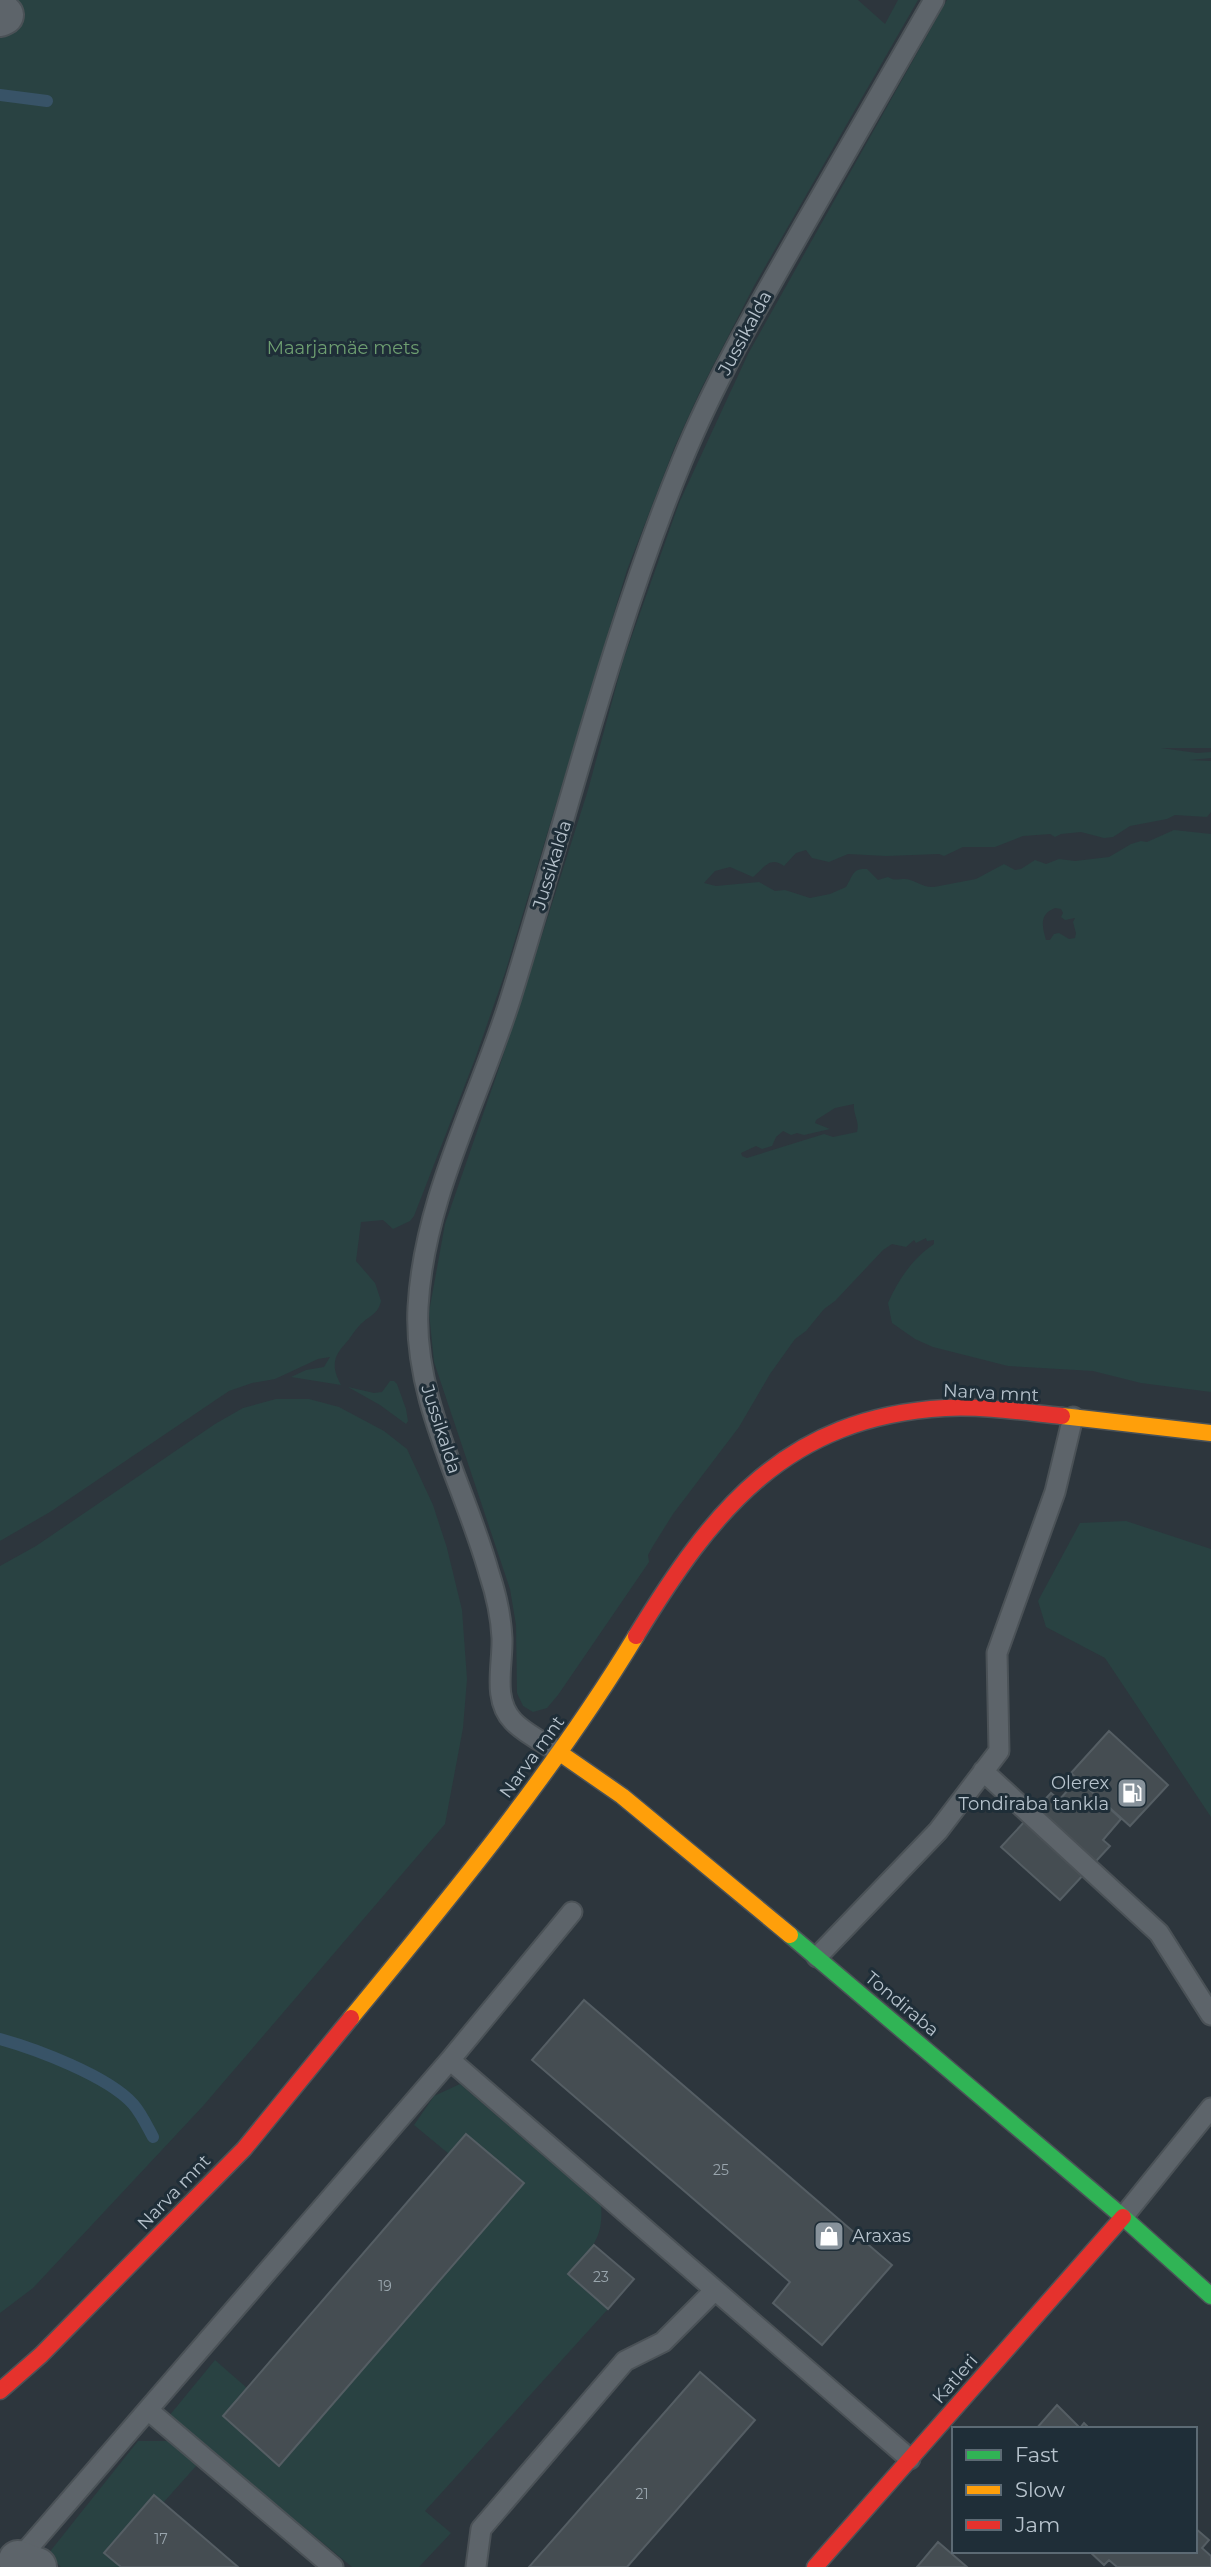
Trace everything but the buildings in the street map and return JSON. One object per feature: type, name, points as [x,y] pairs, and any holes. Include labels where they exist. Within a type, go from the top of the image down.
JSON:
[{"type":"main road","name":"Narva mnt","points":[[0,2391],[41,2355],[243,2148],[484,1856],[560,1753],[616,1669],[672,1577],[700,1541],[755,1480],[793,1452],[831,1433],[858,1423],[910,1411],[973,1408],[1211,1433]]},
{"type":"main road","name":"Tondiraba","points":[[560,1753],[631,1803],[817,1957],[1123,2217],[1211,2296]]},
{"type":"main road","name":"Katleri","points":[[815,2567],[1123,2217]]},
{"type":"lane","name":"Jussikalda","points":[[560,1753],[515,1724],[502,1705],[502,1637],[497,1599],[438,1425],[422,1369],[418,1309],[429,1230],[442,1182],[501,1031],[622,624],[683,458],[749,323],[934,0]]},
{"type":"lane","points":[[817,1957],[938,1831],[999,1751],[996,1653],[1055,1492],[1073,1417]]},
{"type":"lane","points":[[983,1771],[1159,1933],[1211,2015]]},
{"type":"lane","points":[[16,2561],[450,2060],[572,1912]]},
{"type":"lane","points":[[450,2060],[910,2459]]},
{"type":"lane","points":[[1123,2217],[1211,2108]]},
{"type":"lane","points":[[476,2567],[481,2529],[625,2361],[663,2342],[715,2290]]},
{"type":"lane","points":[[148,2410],[333,2567]]},
{"type":"green space","name":"Maarjamäe mets","points":[[0,0],[858,0],[885,24],[898,0],[918,0],[754,286],[675,446],[627,570],[505,973],[414,1216],[410,1221],[393,1229],[383,1220],[361,1222],[356,1261],[375,1283],[381,1301],[380,1306],[357,1328],[338,1354],[335,1368],[341,1385],[291,1377],[306,1370],[324,1367],[330,1357],[318,1359],[275,1379],[229,1391],[50,1512],[0,1541]]},
{"type":"green space","points":[[947,0],[1211,0],[1211,748],[1161,748],[1197,753],[1211,752],[1211,758],[1189,760],[1211,761],[1211,812],[1207,817],[1175,815],[1130,826],[1113,837],[1104,838],[1081,832],[1055,837],[1050,834],[1023,836],[995,847],[963,847],[944,856],[848,854],[829,862],[812,858],[806,850],[796,853],[784,866],[775,862],[767,864],[753,877],[730,867],[715,871],[704,883],[716,886],[759,882],[775,891],[785,890],[810,898],[846,887],[856,871],[867,869],[878,880],[888,877],[905,879],[934,887],[976,879],[1004,864],[1015,870],[1035,860],[1046,864],[1059,859],[1075,861],[1109,857],[1131,844],[1147,842],[1174,830],[1211,834],[1211,1392],[1141,1383],[1093,1371],[1008,1366],[933,1347],[915,1339],[892,1323],[888,1303],[907,1270],[934,1244],[934,1240],[927,1241],[926,1238],[916,1243],[914,1240],[906,1247],[892,1244],[795,1339],[770,1374],[739,1427],[673,1514],[648,1555],[649,1562],[558,1695],[547,1708],[533,1712],[523,1706],[517,1693],[516,1625],[510,1589],[434,1362],[429,1312],[445,1224],[498,1071],[588,790],[623,661],[679,503],[748,354]],"holes":[[[1055,908],[1061,909],[1061,917],[1065,920],[1075,918],[1075,938],[1069,939],[1059,933],[1046,940],[1044,917]],[[854,1104],[857,1132],[833,1137],[824,1134],[747,1158],[742,1156],[741,1153],[756,1146],[762,1149],[772,1146],[783,1131],[791,1135],[804,1135],[830,1129],[815,1123],[816,1120],[835,1108]]]},
{"type":"green space","points":[[390,1381],[397,1384],[406,1409],[406,1424],[348,1387],[374,1393],[382,1392]]},
{"type":"green space","points":[[276,1399],[309,1399],[339,1407],[384,1431],[407,1449],[433,1505],[462,1610],[467,1679],[463,1728],[445,1824],[203,2106],[33,2288],[0,2313],[0,1566],[36,1546],[215,1424],[243,1408]]},
{"type":"green space","points":[[1126,1521],[1211,1549],[1211,1817],[1105,1658],[1046,1627],[1038,1601],[1080,1523]]},
{"type":"green space","points":[[460,2084],[601,2205],[598,2236],[569,2274],[608,2309],[425,2511],[451,2533],[419,2567],[352,2567],[169,2416],[215,2360],[247,2388],[223,2417],[280,2465],[523,2184],[467,2135],[449,2154],[414,2125],[434,2096]]},
{"type":"green space","points":[[138,2441],[168,2441],[197,2465],[163,2503],[154,2495],[105,2554],[121,2567],[61,2567],[48,2554]]},
{"type":"waterway","points":[[0,95],[47,101]]},
{"type":"waterway","points":[[0,2039],[32,2049],[107,2083],[133,2104],[153,2137]]},
{"type":"traffic: fast","points":[[790,1935],[1123,2217],[1211,2296]]},
{"type":"traffic: slow","points":[[1062,1416],[1211,1433]]},
{"type":"traffic: slow","points":[[351,2018],[536,1785],[636,1636]]},
{"type":"traffic: slow","points":[[560,1753],[622,1796],[790,1935]]},
{"type":"traffic: jam","points":[[636,1636],[694,1548],[726,1511],[760,1478],[798,1451],[840,1430],[889,1415],[960,1408],[1062,1416]]},
{"type":"traffic: jam","points":[[0,2391],[41,2355],[244,2149],[351,2018]]},
{"type":"traffic: jam","points":[[815,2567],[1123,2217]]},
{"type":"place","name":"Olerex Tondiraba tankla","points":[[1132,1793]]},
{"type":"place","name":"Araxas","points":[[829,2236]]}]
